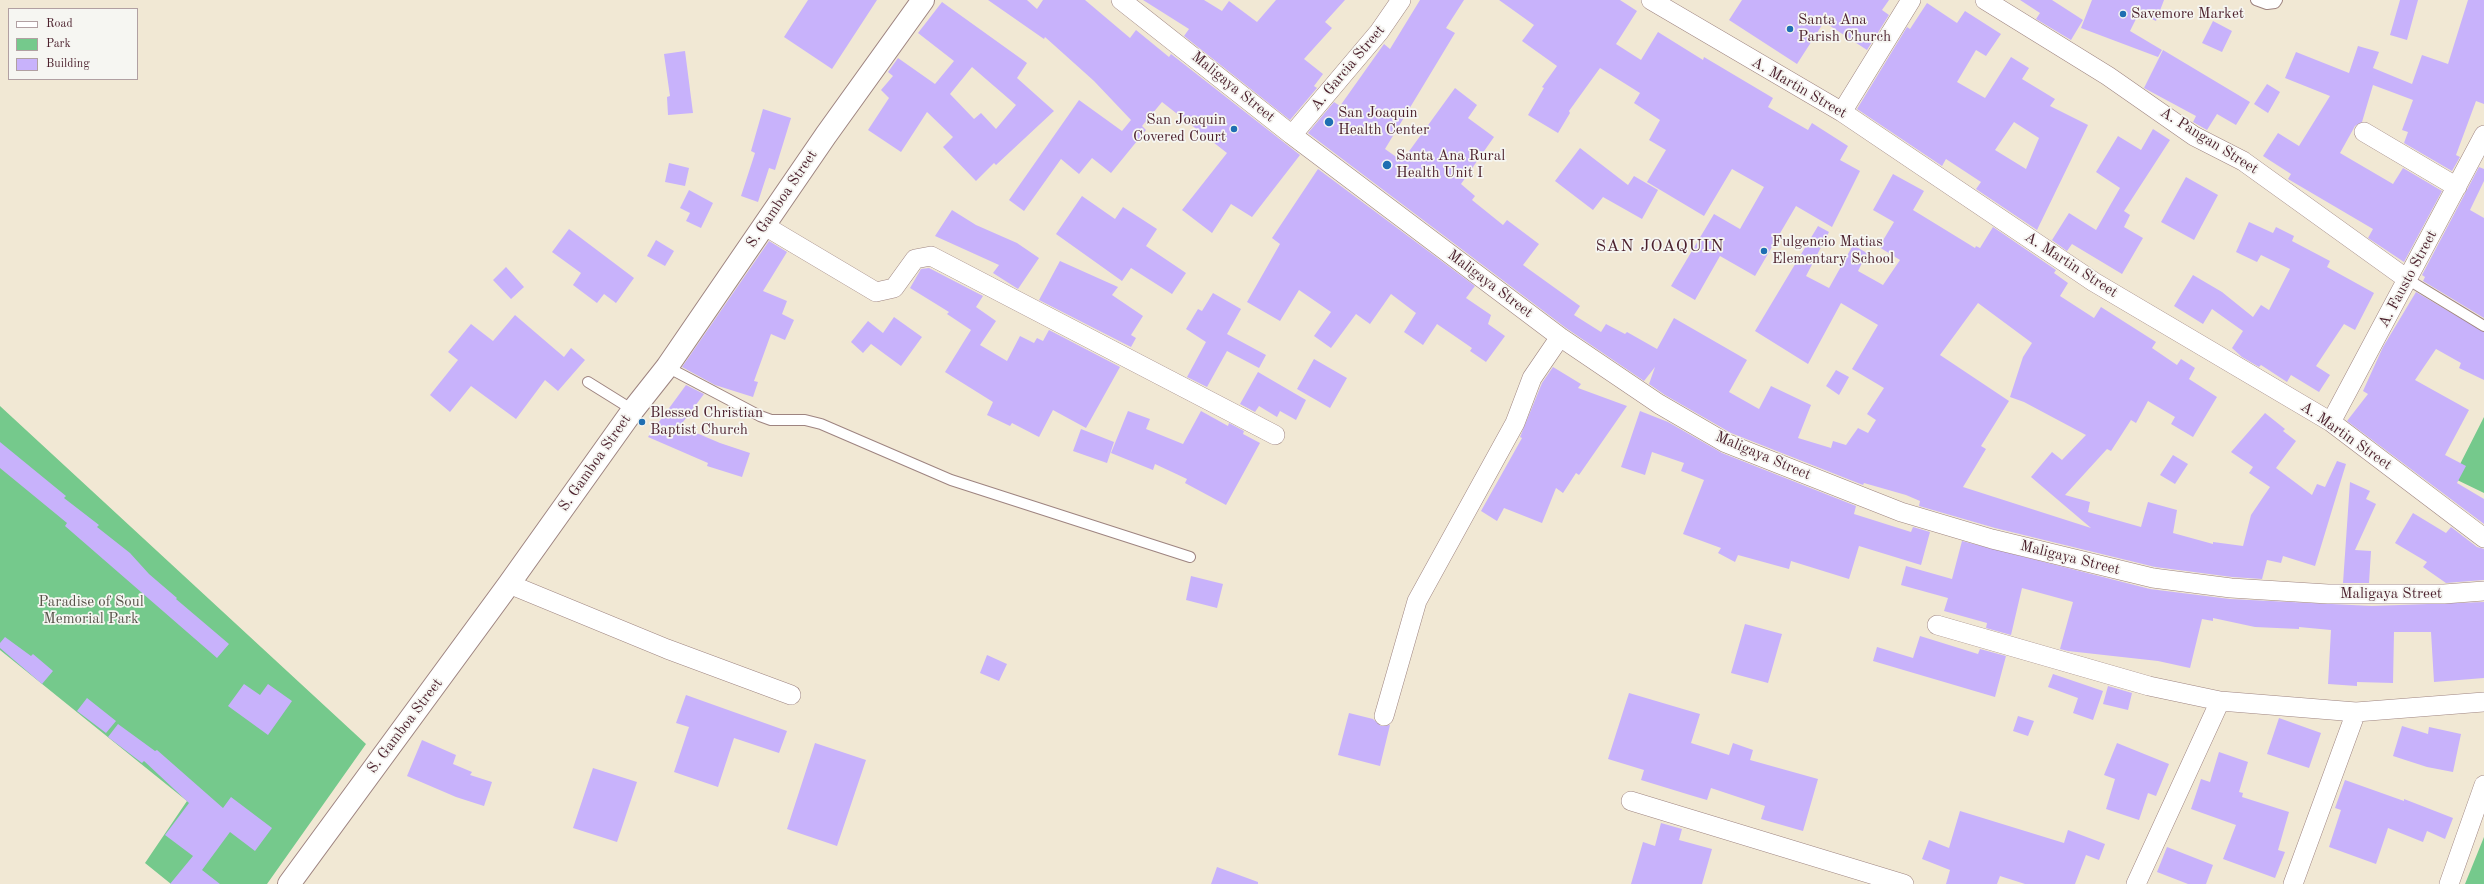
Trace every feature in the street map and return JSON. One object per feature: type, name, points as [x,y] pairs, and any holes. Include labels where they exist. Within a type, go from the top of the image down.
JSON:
[{"type":"main road","name":"S. Gamboa Street","points":[[289,884],[509,584],[633,410],[667,367],[826,135],[923,0]]},
{"type":"street","name":"Maligaya Street","points":[[1121,0],[1292,135],[1560,337],[1659,404],[1726,443],[1901,512],[1992,539],[2153,578],[2231,588],[2328,594],[2444,594],[2484,591]]},
{"type":"street","name":"A. Garcia Street","points":[[1292,135],[1378,32],[1402,0]]},
{"type":"street","name":"A. Martin Street","points":[[1651,0],[1842,112],[2094,282],[2331,422],[2484,538]]},
{"type":"street","points":[[1842,112],[1911,0]]},
{"type":"street","name":"A. Pangan Street","points":[[1985,0],[2108,76],[2194,136],[2243,161],[2408,279]]},
{"type":"street","points":[[2364,132],[2457,187]]},
{"type":"street","name":"A. Fausto Street","points":[[2331,422],[2484,135]]},
{"type":"street","points":[[765,226],[876,292],[894,288],[915,259],[931,256],[1275,435]]},
{"type":"street","points":[[1384,716],[1417,601],[1515,423],[1532,378],[1560,337]]},
{"type":"street","points":[[509,584],[667,649],[792,695]]},
{"type":"street","points":[[1937,625],[2149,686],[2220,701],[2356,712],[2484,702]]},
{"type":"street","points":[[2136,884],[2220,701]]},
{"type":"street","points":[[2293,884],[2356,712]]},
{"type":"street","points":[[2449,884],[2484,785]]},
{"type":"street","points":[[1631,801],[1904,884]]},
{"type":"lane","points":[[2256,0],[2267,4],[2275,4],[2277,0]]},
{"type":"lane","points":[[2408,279],[2484,326]]},
{"type":"lane","points":[[667,367],[760,416],[771,420],[806,420],[820,424],[951,480],[1190,557]]},
{"type":"lane","points":[[588,382],[633,410]]},
{"type":"green space","name":"Paradise of Soul Memorial Park","points":[[0,406],[366,744],[267,884],[171,884],[145,863],[187,801],[0,650]]},
{"type":"green space","points":[[2484,417],[2484,493],[2453,478]]},
{"type":"green space","points":[[2484,837],[2484,884],[2465,884]]},
{"type":"building","points":[[808,0],[877,0],[832,69],[784,37]]},
{"type":"building","points":[[988,0],[1027,0],[1037,9],[1043,0],[1085,0],[1130,38],[1136,30],[1169,57],[1171,54],[1300,155],[1252,217],[1231,204],[1212,233],[1182,210],[1227,153],[1162,102],[1142,126],[1146,130],[1111,173],[1092,158],[1079,174],[1061,159],[1024,211],[1009,200],[1079,100],[1122,131],[1131,120],[1094,81],[1045,37],[1044,39]]},
{"type":"building","points":[[1143,0],[1204,0],[1222,11],[1229,1],[1257,22],[1276,0],[1345,0],[1325,22],[1332,28],[1304,59],[1323,74],[1314,86],[1317,88],[1290,120],[1184,36],[1189,29]]},
{"type":"building","points":[[1420,0],[1464,0],[1446,28],[1455,33],[1385,149],[1402,161],[1455,88],[1477,105],[1468,118],[1494,137],[1461,184],[1475,196],[1472,200],[1503,225],[1507,220],[1539,244],[1523,265],[1580,306],[1574,315],[1601,332],[1606,324],[1625,334],[1627,332],[1657,349],[1674,318],[1747,360],[1729,392],[1759,409],[1771,386],[1811,405],[1798,438],[1831,448],[1833,441],[1846,445],[1858,428],[1868,433],[1876,420],[1867,414],[1884,388],[1852,369],[1878,325],[1841,303],[1808,364],[1755,331],[1818,226],[1829,232],[1806,276],[1829,288],[1853,245],[1867,253],[1858,271],[1883,285],[1900,260],[1879,247],[1894,222],[1873,210],[1893,174],[1924,191],[1913,210],[1975,248],[1976,246],[1980,248],[1993,227],[2056,270],[2054,273],[2068,283],[2060,296],[2094,318],[2101,307],[2156,342],[2152,348],[2177,365],[2181,359],[2195,368],[2189,379],[2217,397],[2193,437],[2171,424],[2175,417],[2148,401],[2136,423],[2131,420],[2111,451],[2107,449],[2065,495],[2090,502],[2088,512],[2141,527],[2148,502],[2177,510],[2173,533],[2213,544],[2213,542],[2243,546],[2251,515],[2270,487],[2249,473],[2253,467],[2231,452],[2265,413],[2285,429],[2283,431],[2296,441],[2276,468],[2312,495],[2317,484],[2325,487],[2337,461],[2346,464],[2315,566],[2283,556],[2281,563],[2267,560],[2262,579],[2232,577],[2155,567],[1995,528],[1919,506],[1920,501],[1906,495],[1864,483],[1863,485],[1731,433],[1665,395],[1649,384],[1655,367],[1644,381],[1566,328],[1308,133],[1334,102],[1340,106],[1384,44],[1390,49]],"holes":[[[1978,303],[2032,343],[2023,357],[2010,397],[2024,402],[2086,435],[2062,460],[2052,452],[2031,477],[2091,528],[1963,487],[1986,449],[1981,446],[2009,401],[1940,355]]]},
{"type":"building","points":[[1499,0],[1620,0],[1637,11],[1616,44],[1641,60],[1658,32],[1703,60],[1704,57],[1773,98],[1768,107],[1808,130],[1812,123],[1848,146],[1840,160],[1860,171],[1832,227],[1796,206],[1755,276],[1720,256],[1695,300],[1671,286],[1714,214],[1740,229],[1764,187],[1732,169],[1704,216],[1647,182],[1666,150],[1649,140],[1660,120],[1634,103],[1640,93],[1600,68],[1569,111],[1570,113],[1558,133],[1528,115],[1544,88],[1542,87],[1557,66],[1522,41],[1534,25]]},
{"type":"building","name":"Santa Ana Parish Church","points":[[1742,0],[1889,0],[1882,10],[1889,15],[1867,50],[1824,22],[1797,64],[1729,20]]},
{"type":"building","points":[[2020,0],[2052,0],[2083,20],[2071,40],[2036,19],[2040,13]]},
{"type":"building","name":"Savemore Market","points":[[2092,0],[2164,0],[2156,21],[2139,13],[2130,31],[2162,50],[2158,57],[2081,28]]},
{"type":"building","points":[[2400,0],[2418,0],[2407,40],[2390,35]]},
{"type":"building","points":[[2468,0],[2484,0],[2484,104],[2476,101],[2456,155],[2460,157],[2452,171],[2404,143],[2408,132],[2402,130],[2413,100],[2373,85],[2362,122],[2355,126],[2340,153],[2393,184],[2403,168],[2442,191],[2404,262],[2368,238],[2373,229],[2288,179],[2291,174],[2263,156],[2278,133],[2299,146],[2330,96],[2285,78],[2296,52],[2349,73],[2358,46],[2379,52],[2373,68],[2412,84],[2422,55],[2448,64]]},
{"type":"building","points":[[942,2],[1027,63],[1017,78],[1054,111],[996,165],[994,163],[976,181],[943,147],[953,137],[927,112],[901,152],[868,130],[889,98],[881,90],[893,76],[888,72],[898,58],[935,84],[954,61],[918,33]],"holes":[[[972,67],[1016,105],[996,129],[981,113],[974,119],[950,94]]]},
{"type":"building","points":[[1927,3],[1957,23],[1965,11],[2001,34],[1986,56],[1976,50],[1957,82],[1985,98],[2011,57],[2029,68],[2022,79],[2055,99],[2050,106],[2088,125],[2037,230],[1976,189],[1981,182],[1946,159],[1942,166],[1857,109],[1907,27],[1910,29]],"holes":[[[2014,122],[2039,138],[2026,169],[1995,150]]]},
{"type":"building","points":[[2213,21],[2232,31],[2222,52],[2202,43]]},
{"type":"building","points":[[2163,50],[2250,102],[2236,125],[2217,114],[2207,130],[2193,122],[2196,116],[2144,88]]},
{"type":"building","points":[[685,51],[693,113],[668,115],[667,97],[670,96],[664,54]]},
{"type":"building","points":[[2267,84],[2280,92],[2268,113],[2254,104]]},
{"type":"building","points":[[763,109],[791,118],[775,170],[769,168],[758,202],[741,196],[755,153],[751,151]]},
{"type":"building","points":[[2153,129],[2170,140],[2124,211],[2130,215],[2124,227],[2143,238],[2122,274],[2072,244],[2067,251],[2049,238],[2052,240],[2069,213],[2096,230],[2120,188],[2096,172],[2118,136],[2141,150]]},
{"type":"building","points":[[1580,148],[1628,185],[1634,176],[1658,190],[1642,219],[1603,197],[1593,210],[1555,181]]},
{"type":"building","points":[[669,163],[689,168],[685,186],[665,182]]},
{"type":"building","points":[[2479,167],[2484,169],[2484,181],[2470,210],[2484,218],[2484,318],[2423,281],[2425,277],[2422,275]]},
{"type":"building","points":[[1318,169],[1475,286],[1466,298],[1491,315],[1488,324],[1505,336],[1486,362],[1470,351],[1472,348],[1437,324],[1423,345],[1404,332],[1416,313],[1391,294],[1370,324],[1356,314],[1331,348],[1314,336],[1331,312],[1299,290],[1280,321],[1247,302],[1280,244],[1272,238]]},
{"type":"building","points":[[2186,177],[2218,195],[2194,240],[2161,222]]},
{"type":"building","points":[[689,190],[713,203],[701,228],[686,221],[690,213],[680,208]]},
{"type":"building","points":[[1082,196],[1115,219],[1123,207],[1157,229],[1146,246],[1186,273],[1172,294],[1131,268],[1122,281],[1056,234]]},
{"type":"building","points":[[952,210],[976,225],[1017,243],[1039,258],[1018,289],[993,273],[999,265],[935,236]]},
{"type":"building","points":[[2249,222],[2273,233],[2276,227],[2294,236],[2292,241],[2330,261],[2327,267],[2374,293],[2355,330],[2344,324],[2316,366],[2330,375],[2319,392],[2291,375],[2287,382],[2261,365],[2259,367],[2242,357],[2232,348],[2243,331],[2212,309],[2203,324],[2174,306],[2193,275],[2222,292],[2253,317],[2261,305],[2269,310],[2290,269],[2261,255],[2257,262],[2236,252]]},
{"type":"building","points":[[569,229],[634,278],[616,303],[604,294],[597,303],[573,285],[581,273],[552,252]]},
{"type":"building","points":[[656,240],[674,251],[665,266],[647,256]]},
{"type":"building","points":[[769,241],[787,252],[763,291],[787,301],[782,314],[794,320],[785,340],[771,334],[754,381],[758,382],[753,397],[715,385],[682,367]]},
{"type":"building","points":[[1060,261],[1118,287],[1112,295],[1143,316],[1131,335],[1136,338],[1131,347],[1039,300]]},
{"type":"building","points":[[506,267],[524,287],[511,299],[493,280]]},
{"type":"building","points":[[929,268],[983,296],[976,307],[996,321],[980,345],[1007,361],[1020,336],[1034,343],[1037,338],[1043,341],[1049,330],[1120,367],[1086,428],[1053,410],[1039,437],[1012,423],[1010,426],[987,415],[993,402],[945,372],[971,330],[947,314],[949,312],[910,288],[921,269]]},
{"type":"building","points":[[2416,292],[2484,332],[2484,380],[2459,368],[2461,363],[2436,349],[2415,380],[2469,410],[2445,455],[2466,466],[2457,483],[2484,499],[2484,524],[2347,421],[2368,394],[2363,391],[2383,347]]},
{"type":"building","points":[[1213,293],[1241,309],[1227,334],[1266,355],[1259,368],[1227,351],[1207,387],[1187,377],[1206,342],[1186,329],[1198,309],[1202,311]]},
{"type":"building","points":[[515,315],[564,357],[571,348],[585,360],[558,391],[545,380],[516,419],[471,386],[450,412],[430,395],[458,360],[448,352],[471,324],[493,341]]},
{"type":"building","points":[[894,317],[922,337],[901,366],[871,344],[863,353],[851,342],[868,321],[883,333]]},
{"type":"building","points":[[1314,359],[1347,378],[1330,408],[1297,389]]},
{"type":"building","points":[[1553,367],[1581,384],[1578,388],[1627,406],[1579,475],[1576,473],[1563,493],[1556,488],[1542,523],[1504,508],[1497,521],[1481,511],[1522,438],[1520,437],[1542,383]]},
{"type":"building","points":[[1836,370],[1849,377],[1839,395],[1826,386]]},
{"type":"building","points":[[1258,372],[1306,400],[1296,420],[1280,411],[1277,417],[1259,406],[1255,412],[1240,404]]},
{"type":"building","points":[[686,385],[704,394],[680,426],[720,443],[750,453],[742,477],[707,466],[708,463],[648,437]]},
{"type":"building","points":[[1128,411],[1150,419],[1146,429],[1183,444],[1201,411],[1228,426],[1229,423],[1244,431],[1243,434],[1260,443],[1226,505],[1185,483],[1187,479],[1155,464],[1153,470],[1111,453]]},
{"type":"building","points":[[1640,411],[1668,422],[1722,453],[1856,506],[1854,514],[1911,532],[1913,527],[1930,532],[1921,565],[1859,546],[1849,579],[1791,561],[1789,569],[1738,555],[1735,562],[1718,553],[1721,548],[1683,534],[1704,480],[1681,471],[1684,463],[1652,452],[1645,475],[1621,467]]},
{"type":"building","points":[[1081,429],[1114,442],[1107,463],[1073,451]]},
{"type":"building","points":[[0,442],[66,496],[64,498],[99,525],[97,527],[130,553],[149,574],[177,598],[176,599],[229,644],[217,658],[65,526],[67,523],[0,468]]},
{"type":"building","points":[[2173,455],[2188,464],[2175,484],[2160,475]]},
{"type":"building","points":[[2350,482],[2370,491],[2366,499],[2376,504],[2355,550],[2371,551],[2369,583],[2343,583]]},
{"type":"building","points":[[2413,513],[2446,533],[2451,527],[2477,547],[2484,549],[2484,580],[2446,583],[2423,567],[2427,562],[2395,543]]},
{"type":"building","points":[[1962,541],[2150,589],[2230,599],[2372,606],[2484,602],[2484,678],[2434,682],[2431,632],[2394,632],[2393,683],[2357,682],[2357,686],[2328,684],[2331,630],[2299,627],[2299,629],[2255,627],[2213,618],[2213,621],[2202,619],[2190,668],[2158,661],[2060,649],[2073,602],[2022,588],[2011,635],[1986,628],[1987,623],[1944,611],[1948,598],[1901,585],[1906,566],[1952,579]]},
{"type":"building","points":[[1191,576],[1223,584],[1217,608],[1186,600]]},
{"type":"building","points":[[1745,624],[1782,634],[1768,683],[1731,673]]},
{"type":"building","points":[[1920,636],[1978,654],[1980,649],[2006,656],[1995,697],[1873,661],[1877,647],[1913,658]]},
{"type":"building","points":[[5,637],[31,656],[33,654],[53,671],[42,684],[0,648],[0,643]]},
{"type":"building","points":[[987,655],[1007,664],[999,681],[980,673]]},
{"type":"building","points":[[2053,674],[2103,691],[2093,720],[2073,713],[2078,698],[2048,687]]},
{"type":"building","points":[[244,684],[260,695],[268,684],[292,701],[268,735],[228,706]]},
{"type":"building","points":[[2108,686],[2132,693],[2128,710],[2103,704]]},
{"type":"building","points":[[1629,693],[1700,714],[1691,743],[1729,755],[1733,743],[1753,750],[1750,760],[1818,779],[1803,831],[1761,819],[1765,806],[1711,788],[1707,800],[1690,795],[1641,780],[1644,770],[1608,759]]},
{"type":"building","points":[[686,695],[787,731],[779,753],[734,738],[718,787],[674,772],[689,727],[676,723]]},
{"type":"building","points":[[87,698],[116,721],[106,733],[77,711]]},
{"type":"building","points":[[1349,713],[1373,719],[1381,726],[1390,725],[1380,766],[1338,755]]},
{"type":"building","points":[[2018,716],[2034,721],[2028,736],[2013,731]]},
{"type":"building","points":[[2279,718],[2321,733],[2309,768],[2267,754]]},
{"type":"building","points":[[118,724],[155,751],[157,750],[223,808],[231,797],[272,828],[255,851],[230,832],[202,870],[220,884],[170,884],[193,856],[165,835],[189,803],[144,761],[142,763],[108,737]]},
{"type":"building","points":[[2402,726],[2428,734],[2429,727],[2461,734],[2453,772],[2427,767],[2393,756]]},
{"type":"building","points":[[422,740],[456,755],[453,764],[472,772],[470,775],[492,782],[484,806],[456,797],[407,776]]},
{"type":"building","points":[[815,743],[866,760],[837,846],[787,829]]},
{"type":"building","points":[[2117,743],[2169,764],[2156,796],[2148,793],[2139,820],[2106,809],[2115,779],[2104,775]]},
{"type":"building","points":[[2219,752],[2248,762],[2239,792],[2243,793],[2242,797],[2289,812],[2278,850],[2285,852],[2275,878],[2223,859],[2236,825],[2191,809],[2201,779],[2210,782]]},
{"type":"building","points":[[593,768],[637,782],[617,842],[573,828]]},
{"type":"building","points":[[2345,780],[2404,801],[2404,799],[2453,818],[2445,839],[2427,831],[2423,842],[2388,828],[2376,864],[2329,847],[2341,810],[2335,808]]},
{"type":"building","points":[[1960,811],[2064,843],[2068,830],[2105,844],[2099,860],[2086,855],[2075,884],[2025,884],[2000,876],[1997,884],[1946,884],[1950,870],[1922,859],[1929,840],[1949,848]]},
{"type":"building","points":[[1661,823],[1682,829],[1679,840],[1712,849],[1702,884],[1631,884],[1643,842],[1655,846]]},
{"type":"building","points":[[2167,847],[2213,865],[2206,884],[2188,884],[2157,872]]},
{"type":"building","points":[[1217,867],[1258,882],[1258,884],[1211,884]]},
{"type":"place","name":"Savemore Market","points":[[2123,14]]},
{"type":"place","name":"Santa Ana Parish Church","points":[[1790,29]]},
{"type":"place","name":"San Joaquin Health Center","points":[[1329,122]]},
{"type":"place","name":"San Joaquin Covered Court","points":[[1234,129]]},
{"type":"place","name":"Santa Ana Rural Health Unit I","points":[[1387,165]]},
{"type":"place","name":"Fulgencio Matias Elementary School","points":[[1764,251]]},
{"type":"place","name":"Blessed Christian Baptist Church","points":[[642,422]]},
{"type":"district","name":"SAN JOAQUIN","points":[[1660,247]]}]
